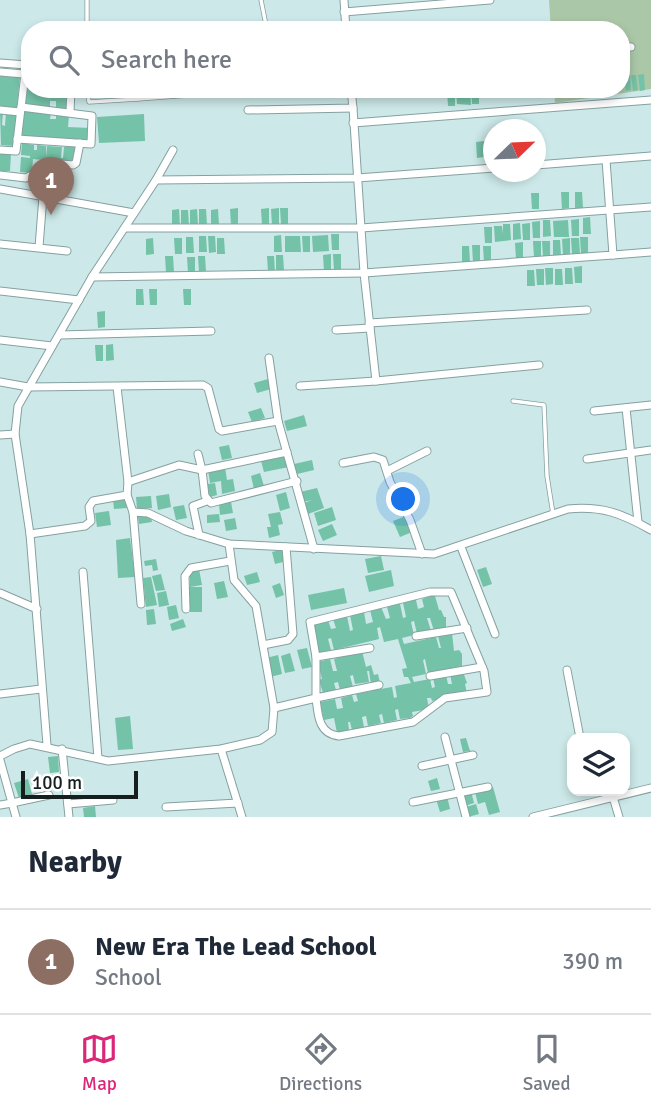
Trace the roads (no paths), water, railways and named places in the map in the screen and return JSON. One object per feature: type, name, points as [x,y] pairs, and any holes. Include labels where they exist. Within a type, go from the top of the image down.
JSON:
[{"type":"street","points":[[344,0],[346,21]]},
{"type":"street","points":[[345,12],[490,0]]},
{"type":"street","points":[[0,63],[21,64]]},
{"type":"street","points":[[0,72],[21,74]]},
{"type":"street","points":[[0,150],[16,151],[22,98]]},
{"type":"street","points":[[71,98],[71,112]]},
{"type":"street","points":[[352,98],[364,274],[376,382]]},
{"type":"street","points":[[354,123],[651,100]]},
{"type":"street","points":[[248,110],[353,108]]},
{"type":"street","points":[[0,110],[71,112],[92,116],[91,144],[18,139]]},
{"type":"street","points":[[0,175],[26,178],[42,169],[61,164],[73,165],[76,163],[80,143]]},
{"type":"street","points":[[47,746],[30,534],[15,434],[18,406],[92,277],[173,150]]},
{"type":"street","points":[[546,164],[651,156]]},
{"type":"street","points":[[606,160],[613,255]]},
{"type":"street","points":[[156,180],[357,178],[483,169]]},
{"type":"street","points":[[0,189],[135,213]]},
{"type":"street","points":[[39,247],[43,196]]},
{"type":"street","points":[[125,228],[361,228],[651,207]]},
{"type":"street","points":[[0,244],[67,251]]},
{"type":"street","points":[[92,277],[364,274],[651,252]]},
{"type":"street","points":[[0,291],[79,300]]},
{"type":"street","points":[[336,330],[587,310]]},
{"type":"street","points":[[60,335],[211,331]]},
{"type":"street","points":[[0,340],[52,346]]},
{"type":"street","points":[[269,358],[278,421],[314,549]]},
{"type":"street","points":[[300,386],[376,382],[539,365]]},
{"type":"street","points":[[0,382],[28,387],[203,385],[208,387],[219,429],[222,431],[278,421]]},
{"type":"street","points":[[117,387],[128,482],[127,495],[133,512],[141,604]]},
{"type":"street","points":[[594,411],[651,405]]},
{"type":"street","points":[[626,408],[638,522]]},
{"type":"street","points":[[0,435],[15,434]]},
{"type":"street","points":[[587,459],[651,450]]},
{"type":"street","points":[[387,471],[427,451]]},
{"type":"street","points":[[128,482],[179,465],[202,470],[287,452]]},
{"type":"street","points":[[198,454],[207,501]]},
{"type":"street","points":[[343,463],[380,457],[383,460],[422,554]]},
{"type":"street","points":[[199,535],[193,506],[297,481]]},
{"type":"street","points":[[30,534],[85,526],[91,522],[89,507],[93,501],[127,495]]},
{"type":"street","points":[[133,512],[154,515],[180,529],[229,544],[422,554],[434,554],[461,547],[568,509],[590,507],[612,510],[651,530]]},
{"type":"street","points":[[16,817],[0,758],[30,744],[108,761],[221,749],[266,736],[274,727],[274,708],[256,606],[234,580],[229,544]]},
{"type":"street","points":[[263,645],[288,640],[293,634],[286,547]]},
{"type":"street","points":[[461,547],[495,634]]},
{"type":"street","points":[[186,609],[187,572],[191,568],[230,561]]},
{"type":"street","points":[[83,572],[98,758]]},
{"type":"street","points":[[430,592],[451,592],[467,628],[482,667],[487,692],[445,698],[413,722],[368,731],[339,736],[327,732],[319,721],[316,657],[311,621],[430,592]]},
{"type":"street","points":[[0,593],[37,609]]},
{"type":"street","points":[[416,636],[467,628]]},
{"type":"street","points":[[316,657],[370,648]]},
{"type":"street","points":[[430,676],[482,667]]},
{"type":"street","points":[[567,670],[579,733]]},
{"type":"street","points":[[274,708],[379,685]]},
{"type":"street","points":[[0,694],[41,689]]},
{"type":"street","points":[[445,737],[466,817]]},
{"type":"street","points":[[62,749],[69,817]]},
{"type":"street","points":[[221,749],[242,817]]},
{"type":"street","points":[[422,766],[473,755]]},
{"type":"street","points":[[413,802],[488,787]]},
{"type":"street","points":[[533,817],[651,788]]},
{"type":"street","points":[[0,806],[49,795]]},
{"type":"street","points":[[591,796],[592,802]]},
{"type":"street","points":[[613,797],[619,817]]},
{"type":"street","points":[[68,804],[113,800]]},
{"type":"street","points":[[166,807],[238,803]]},
{"type":"lane","points":[[87,0],[87,21]]},
{"type":"lane","points":[[261,0],[265,21]]},
{"type":"lane","points":[[88,98],[89,102],[151,98]]},
{"type":"lane","points":[[513,401],[544,405],[546,468],[554,514]]},
{"type":"place","name":"New Era The Lead School","points":[[51,215]]}]
